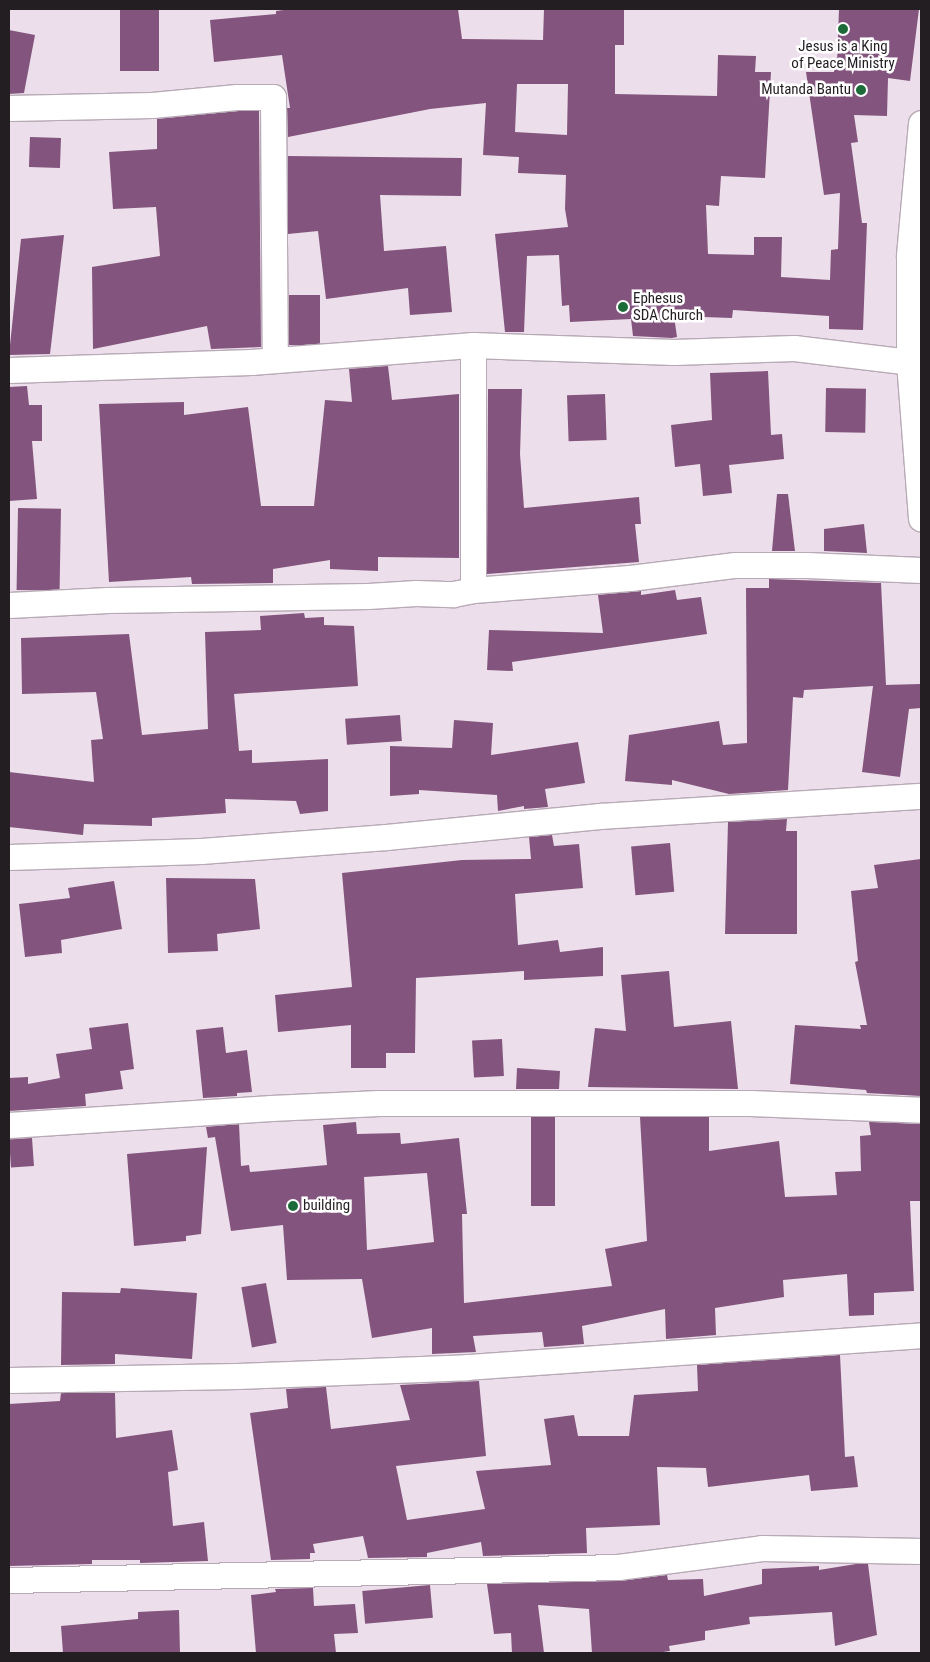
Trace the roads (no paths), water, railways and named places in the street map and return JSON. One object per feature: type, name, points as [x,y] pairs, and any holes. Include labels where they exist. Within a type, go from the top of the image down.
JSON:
[{"type":"street","points":[[9,108],[152,105],[237,97],[273,97],[275,360]]},
{"type":"street","points":[[921,123],[909,256],[908,362],[921,519]]},
{"type":"street","points":[[473,345],[473,590]]},
{"type":"street","points":[[9,370],[275,360],[473,345],[674,352],[794,348],[908,362]]},
{"type":"street","points":[[9,604],[108,600],[368,596],[416,593],[453,594],[473,590],[630,578],[735,565],[807,565],[921,570]]},
{"type":"street","points":[[9,857],[201,851],[386,837],[600,816],[921,796]]},
{"type":"street","points":[[9,1125],[379,1103],[741,1103],[921,1110]]},
{"type":"street","points":[[9,1380],[237,1376],[467,1367],[921,1334]]},
{"type":"street","points":[[9,1580],[618,1567],[762,1548],[921,1551]]},
{"type":"place","name":"Jesus is a King of Peace Ministry","points":[[843,29]]},
{"type":"place","name":"Mutanda Bantu","points":[[861,90]]},
{"type":"place","name":"Ephesus SDA Church","points":[[623,307]]},
{"type":"place","name":"building","points":[[293,1206]]}]
